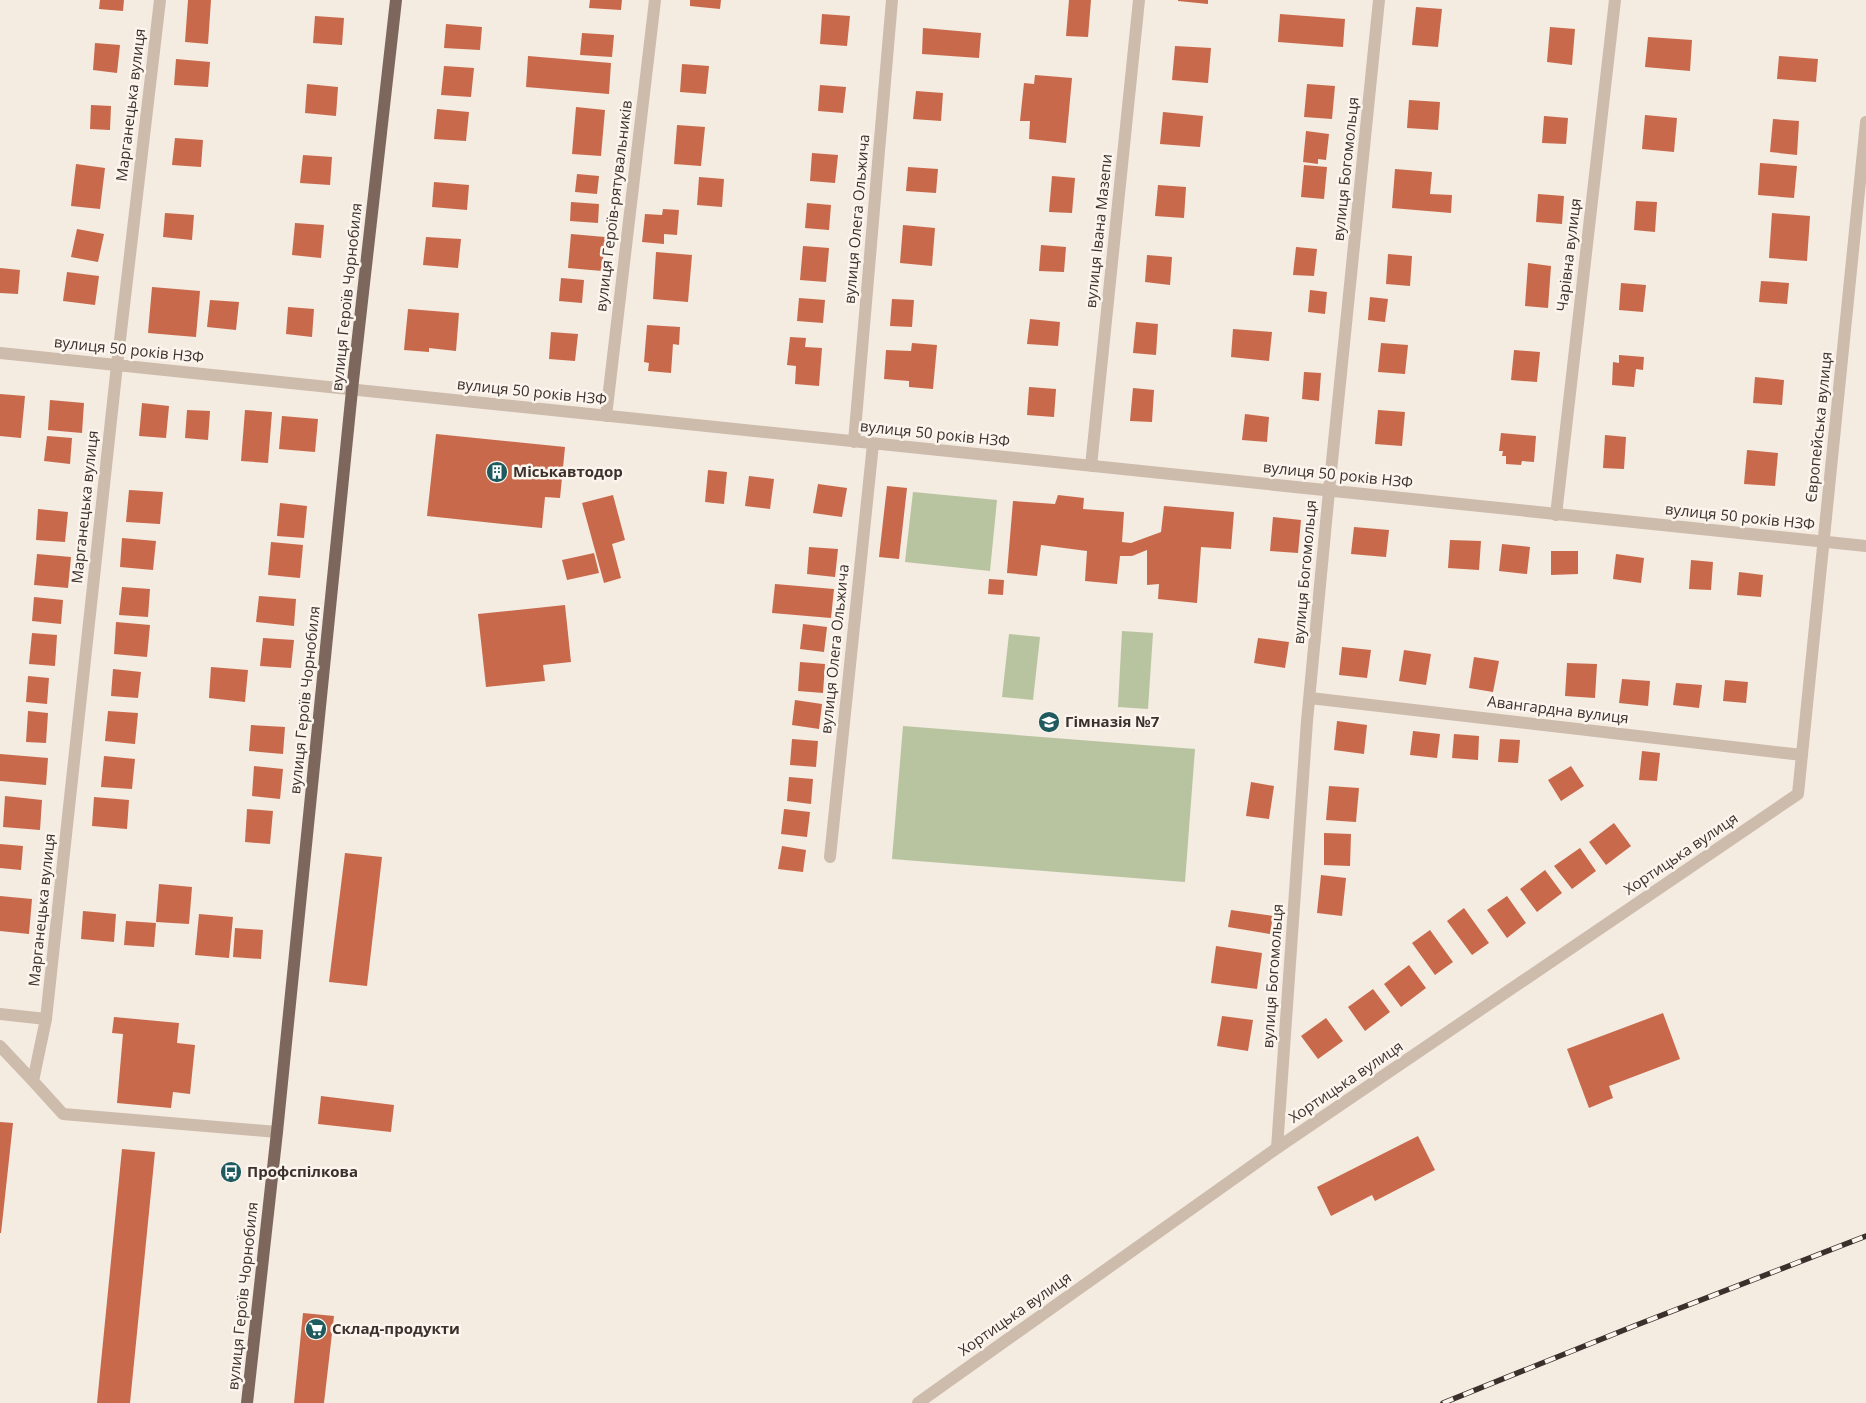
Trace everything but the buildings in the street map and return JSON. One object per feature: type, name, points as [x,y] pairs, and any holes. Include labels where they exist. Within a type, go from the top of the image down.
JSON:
[{"type":"main road","name":"вулиця Героїв Чорнобиля","points":[[247,1403],[277,1132],[352,390],[396,0]]},
{"type":"street","name":"Марганецька вулиця","points":[[33,1081],[46,1019],[117,365],[160,0]]},
{"type":"street","name":"вулиця Героїв-рятувальників","points":[[606,416],[655,0]]},
{"type":"street","name":"вулиця Олега Ольжича","points":[[854,442],[892,0]]},
{"type":"street","name":"вулиця Івана Мазепи","points":[[1090,466],[1139,0]]},
{"type":"street","name":"вулиця Богомольця","points":[[1277,1148],[1310,698],[1379,0]]},
{"type":"street","name":"Чарівна вулиця","points":[[1556,515],[1615,0]]},
{"type":"street","name":"Європейська вулиця","points":[[1798,794],[1866,122]]},
{"type":"street","name":"вулиця 50 років НЗФ","points":[[0,353],[1866,546]]},
{"type":"street","name":"вулиця Олега Ольжича","points":[[830,857],[873,444]]},
{"type":"street","name":"Авангардна вулиця","points":[[1310,698],[1802,755]]},
{"type":"street","name":"Хортицька вулиця","points":[[918,1403],[1277,1148],[1798,794]]},
{"type":"street","points":[[0,1014],[46,1019]]},
{"type":"street","points":[[0,1046],[63,1114],[277,1132]]},
{"type":"green space","points":[[913,492],[997,500],[990,571],[905,562]]},
{"type":"green space","points":[[1122,631],[1153,633],[1148,709],[1118,707]]},
{"type":"green space","points":[[1009,634],[1040,637],[1033,700],[1002,697]]},
{"type":"green space","points":[[903,726],[1195,749],[1185,882],[892,859]]},
{"type":"railway","points":[[1443,1403],[1866,1236]]},
{"type":"place","name":"Міськавтодор","points":[[497,472]]},
{"type":"place","name":"Гімназія №7","points":[[1049,722]]},
{"type":"place","name":"Профспілкова","points":[[231,1172]]},
{"type":"place","name":"Склад-продукти","points":[[316,1329]]}]
